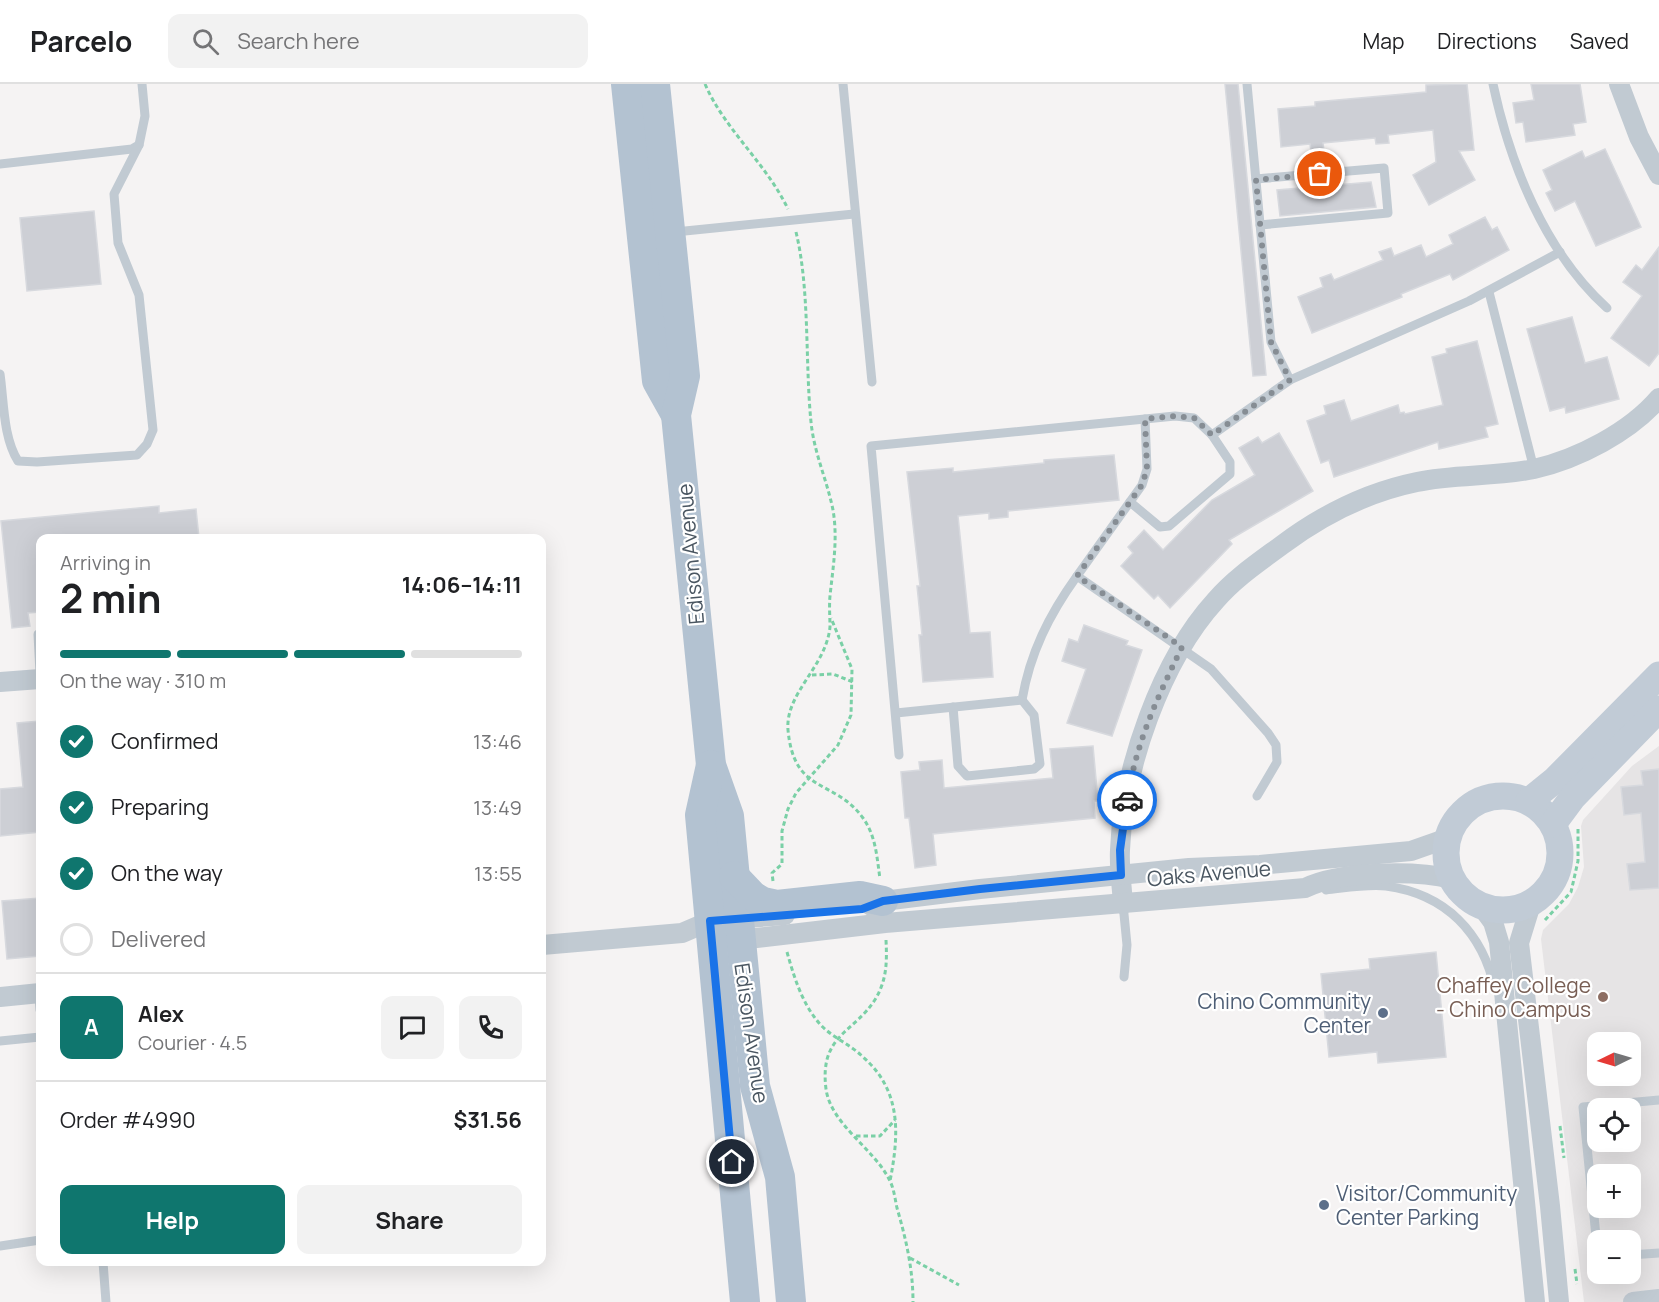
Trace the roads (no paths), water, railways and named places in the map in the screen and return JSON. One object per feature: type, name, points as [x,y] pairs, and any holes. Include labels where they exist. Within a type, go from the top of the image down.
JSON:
[{"type":"main road","name":"Edison Avenue","points":[[626,84],[657,381],[676,415]]},
{"type":"main road","name":"Edison Avenue","points":[[655,84],[686,376],[676,415],[711,765],[729,816],[734,876],[725,930],[745,1302]]},
{"type":"main road","name":"Edison Avenue","points":[[711,765],[700,815],[755,1086],[780,1177],[791,1302]]},
{"type":"main road","points":[[734,876],[753,896],[763,902],[777,905],[860,896],[884,912]]},
{"type":"street","points":[[1619,84],[1639,137],[1659,175]]},
{"type":"street","points":[[1123,904],[1120,850],[1133,760],[1148,718],[1182,647],[1215,601],[1241,575],[1297,534],[1358,499],[1415,482],[1534,469],[1577,454],[1611,436],[1647,412],[1659,398]]},
{"type":"street","points":[[1529,801],[1555,780],[1659,675]]},
{"type":"street","points":[[0,682],[36,679]]},
{"type":"street","points":[[1559,1302],[1519,943],[1555,877],[1560,860],[1559,841],[1573,797],[1659,709]]},
{"type":"street","points":[[1535,914],[1515,910],[1498,911],[1482,907],[1464,896],[1452,879],[1445,852],[1448,838],[1454,822],[1465,809],[1480,800],[1505,796],[1529,801],[1543,811],[1565,821]]},
{"type":"street","name":"Oaks Avenue","points":[[884,912],[980,889],[1411,851],[1448,838]]},
{"type":"street","name":"Oaks Avenue","points":[[546,945],[725,930],[862,909],[884,912],[1123,904],[1305,888],[1322,880],[1415,872],[1452,879]]},
{"type":"street","points":[[1482,907],[1493,922],[1499,942],[1534,1302]]},
{"type":"street","points":[[0,997],[36,999]]},
{"type":"street","points":[[1633,1302],[1659,1299]]},
{"type":"lane","points":[[0,374],[8,433],[12,452],[18,461],[37,462],[136,455],[147,444],[153,430],[140,295],[118,243],[114,194],[139,145],[145,116],[142,84]]},
{"type":"lane","points":[[843,84],[872,382]]},
{"type":"lane","points":[[1247,84],[1271,342],[1290,380]]},
{"type":"lane","points":[[1493,84],[1501,121],[1515,161],[1560,252],[1590,293],[1607,308]]},
{"type":"lane","points":[[0,164],[132,148],[139,145]]},
{"type":"lane","points":[[1256,180],[1384,168],[1388,213],[1260,225]]},
{"type":"lane","points":[[672,233],[854,214]]},
{"type":"lane","points":[[1212,435],[1290,380],[1489,292],[1560,252]]},
{"type":"lane","points":[[1489,292],[1534,469]]},
{"type":"lane","points":[[899,755],[871,446],[1175,416],[1194,418],[1212,435],[1230,462],[1230,474],[1170,526],[1160,526],[1130,502]]},
{"type":"lane","points":[[953,707],[958,766],[967,776],[1034,769],[1040,764],[1034,716],[1022,700],[1027,668],[1055,607],[1142,485],[1147,469],[1145,419]]},
{"type":"lane","points":[[1077,576],[1211,669],[1276,746],[1277,762],[1257,796]]},
{"type":"lane","points":[[896,713],[1022,700]]},
{"type":"lane","points":[[1305,888],[1386,886],[1414,892],[1441,905],[1465,926],[1482,947],[1491,971],[1497,998],[1503,1055],[1514,1084]]},
{"type":"lane","points":[[1123,904],[1126,945],[1124,978]]},
{"type":"lane","points":[[0,1041],[36,1037]]},
{"type":"lane","points":[[1595,1230],[1583,1107],[1659,1100]]},
{"type":"lane","points":[[0,1246],[36,1241]]},
{"type":"lane","points":[[1641,1254],[1659,1253]]},
{"type":"lane","points":[[103,1266],[106,1302]]},
{"type":"place","name":"Chaffey College - Chino Campus","points":[[1603,997]]},
{"type":"place","name":"Chino Community Center","points":[[1383,1013]]},
{"type":"place","name":"Visitor/Community Center Parking","points":[[1324,1205]]}]
